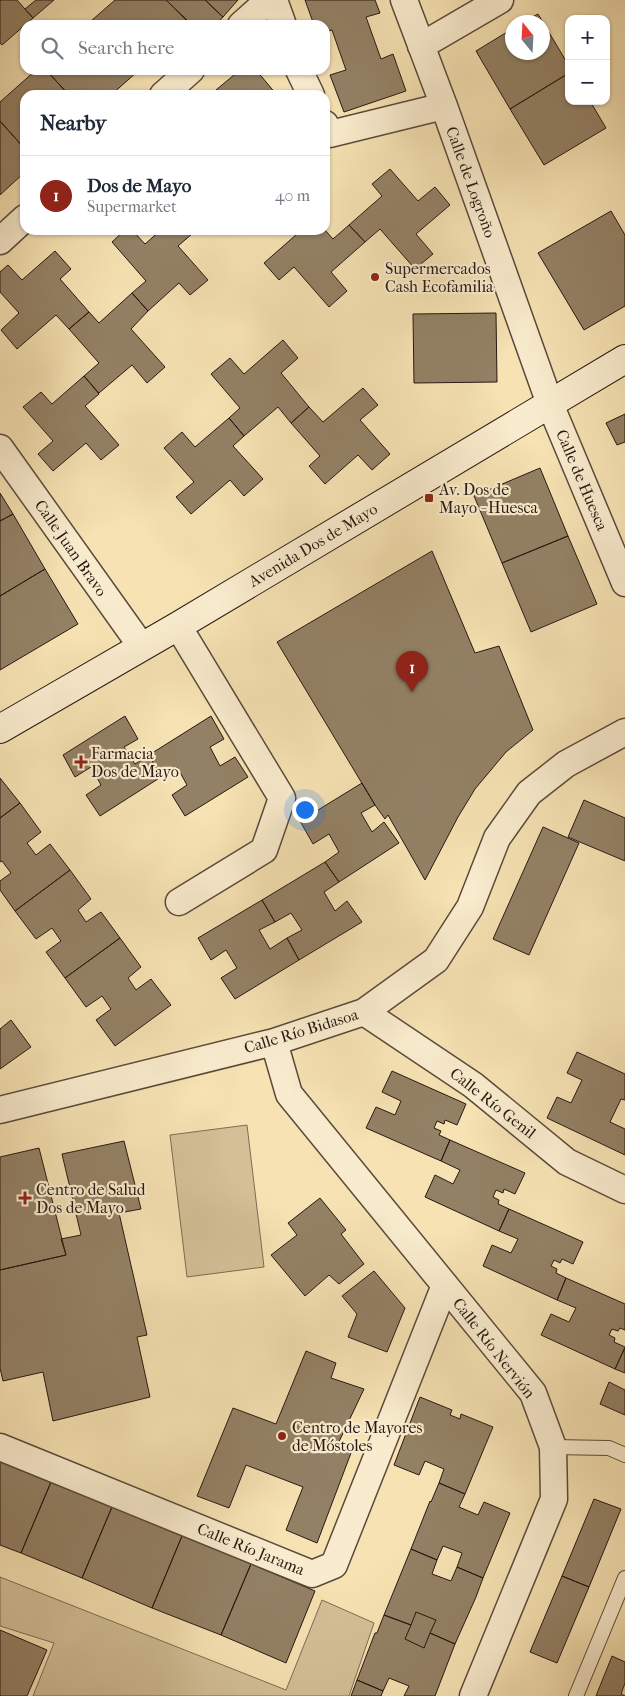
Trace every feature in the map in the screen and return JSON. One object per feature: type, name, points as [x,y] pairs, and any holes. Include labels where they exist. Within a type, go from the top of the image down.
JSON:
[{"type":"street","points":[[247,20],[269,0]]},
{"type":"street","points":[[274,0],[281,20]]},
{"type":"street","name":"Calle de Logroño","points":[[404,0],[444,106],[550,404]]},
{"type":"street","points":[[421,46],[500,0]]},
{"type":"street","points":[[169,90],[185,75]]},
{"type":"street","points":[[301,75],[309,90]]},
{"type":"street","points":[[330,131],[444,106]]},
{"type":"street","points":[[0,241],[20,223]]},
{"type":"street","name":"Avenida Dos de Mayo","points":[[0,729],[178,626],[625,359]]},
{"type":"street","name":"Calle de Huesca","points":[[550,404],[625,583]]},
{"type":"street","name":"Calle Juan Bravo","points":[[0,448],[142,647]]},
{"type":"street","points":[[178,626],[282,798],[264,850],[179,902]]},
{"type":"street","name":"Calle Río Bidasoa","points":[[0,1110],[274,1042],[364,1012],[436,960],[470,907],[497,838],[528,793],[566,764],[625,732]]},
{"type":"street","name":"Calle Río Genil","points":[[364,1012],[473,1085],[567,1162],[625,1190]]},
{"type":"street","name":"Calle Río Nervión","points":[[274,1042],[289,1094],[533,1394],[553,1447],[554,1499],[474,1696]]},
{"type":"street","name":"Calle Río Jarama","points":[[0,1447],[312,1574],[334,1565],[445,1284]]},
{"type":"lane","points":[[553,1447],[608,1448],[625,1455]]},
{"type":"lane","points":[[576,1696],[625,1578]]},
{"type":"shaded area","points":[[247,1125],[264,1267],[187,1277],[170,1135]]},
{"type":"shaded area","points":[[0,1577],[286,1690],[322,1600],[374,1623],[349,1696],[33,1696],[54,1643],[0,1626]]},
{"type":"building","points":[[0,0],[17,0],[33,18],[31,20],[20,20],[20,29],[2,45],[0,43]]},
{"type":"building","points":[[36,0],[54,0],[33,18],[25,9]]},
{"type":"building","points":[[115,0],[166,0],[187,20],[92,20]]},
{"type":"building","points":[[166,0],[205,0],[223,17],[220,20],[186,20]]},
{"type":"building","points":[[205,0],[238,0],[223,17]]},
{"type":"building","points":[[305,0],[375,0],[380,13],[366,17],[381,59],[393,54],[406,91],[344,112],[330,75],[346,70],[332,30],[330,31],[330,20],[312,20]]},
{"type":"building","points":[[505,33],[505,60],[550,60],[550,34],[565,59],[565,75],[510,109],[476,51]]},
{"type":"building","points":[[30,75],[51,75],[64,90],[20,90],[20,143],[0,121],[0,102]]},
{"type":"building","points":[[51,75],[134,75],[117,90],[64,90]]},
{"type":"building","points":[[234,75],[260,75],[273,90],[216,90]]},
{"type":"building","points":[[565,75],[565,105],[592,105],[606,128],[544,165],[510,109]]},
{"type":"building","points":[[0,121],[20,143],[20,177],[0,195]]},
{"type":"building","points":[[390,169],[418,201],[435,187],[450,205],[416,234],[433,254],[415,269],[380,229],[365,242],[349,225],[382,196],[372,184]]},
{"type":"building","points":[[611,211],[625,235],[625,306],[584,330],[538,253]]},
{"type":"building","points":[[349,225],[365,242],[331,272],[347,291],[329,307],[294,267],[279,280],[264,263],[296,235],[329,235],[333,239]]},
{"type":"building","points":[[120,235],[137,235],[145,244],[155,235],[191,235],[178,246],[208,280],[190,295],[179,283],[148,311],[132,293],[146,281],[112,242]]},
{"type":"building","points":[[55,251],[71,269],[60,279],[89,312],[69,329],[56,315],[17,349],[1,330],[19,313],[0,292],[0,272],[8,265],[22,280]]},
{"type":"building","points":[[132,293],[148,311],[131,329],[165,367],[147,383],[132,365],[99,393],[84,376],[99,363],[69,329],[89,312],[99,323]]},
{"type":"building","points":[[496,313],[497,382],[414,383],[413,314]]},
{"type":"building","points":[[283,340],[298,358],[281,373],[309,407],[291,423],[278,407],[244,436],[229,418],[240,408],[211,374],[230,358],[244,374]]},
{"type":"building","points":[[84,376],[99,394],[85,406],[119,445],[101,460],[86,443],[53,471],[38,454],[53,441],[23,407],[41,392],[52,404]]},
{"type":"building","points":[[363,388],[378,405],[360,420],[390,454],[372,470],[358,455],[325,484],[309,466],[320,456],[291,423],[309,407],[323,422]]},
{"type":"building","points":[[625,414],[625,442],[617,445],[606,423]]},
{"type":"building","points":[[229,418],[244,436],[233,446],[263,479],[244,496],[230,480],[191,514],[176,497],[194,482],[164,448],[182,432],[195,447]]},
{"type":"building","points":[[540,468],[568,536],[502,563],[474,496]]},
{"type":"building","points":[[0,493],[13,514],[0,521]]},
{"type":"building","points":[[13,514],[45,569],[0,596],[0,521]]},
{"type":"building","points":[[568,536],[597,604],[531,632],[502,563]]},
{"type":"building","points":[[432,551],[475,653],[499,646],[533,730],[506,752],[475,789],[425,880],[388,815],[385,819],[375,805],[277,642]]},
{"type":"building","points":[[45,569],[78,624],[0,670],[0,596]]},
{"type":"building","points":[[125,716],[138,739],[124,747],[135,764],[149,755],[161,777],[100,816],[86,795],[101,785],[91,767],[75,777],[63,755]]},
{"type":"building","points":[[211,716],[224,739],[210,747],[220,766],[235,757],[248,777],[185,816],[172,795],[187,785],[177,767],[161,777],[149,755]]},
{"type":"building","points":[[0,778],[20,803],[0,818]]},
{"type":"building","points":[[362,783],[375,805],[361,813],[372,832],[384,822],[399,843],[339,882],[325,862],[339,852],[329,834],[313,844],[300,821]]},
{"type":"building","points":[[584,800],[625,818],[625,861],[568,837]]},
{"type":"building","points":[[20,803],[41,832],[27,843],[36,855],[50,844],[70,870],[15,911],[0,890],[0,881],[11,873],[2,861],[0,862],[0,818]]},
{"type":"building","points":[[543,827],[579,843],[529,955],[493,939]]},
{"type":"building","points":[[325,862],[339,882],[324,892],[335,911],[347,901],[362,922],[299,960],[287,938],[302,930],[291,913],[275,922],[262,900]]},
{"type":"building","points":[[70,870],[91,899],[78,910],[86,922],[101,912],[120,938],[65,978],[46,952],[61,941],[52,928],[36,939],[15,911]]},
{"type":"building","points":[[262,900],[275,922],[259,930],[270,949],[287,938],[299,960],[235,999],[221,978],[237,968],[226,950],[211,960],[198,938]]},
{"type":"building","points":[[120,938],[141,967],[128,978],[136,990],[151,979],[171,1005],[115,1046],[96,1020],[111,1009],[102,996],[86,1007],[65,978]]},
{"type":"building","points":[[11,1020],[31,1047],[0,1069],[0,1029]]},
{"type":"building","points":[[577,1052],[625,1074],[625,1100],[621,1099],[610,1122],[625,1129],[625,1155],[547,1118],[557,1097],[571,1103],[582,1080],[567,1073]]},
{"type":"building","points":[[392,1071],[466,1104],[457,1125],[445,1120],[444,1124],[437,1121],[434,1128],[441,1131],[439,1135],[450,1140],[441,1161],[366,1128],[376,1107],[395,1115],[401,1101],[382,1092]]},
{"type":"building","points":[[450,1140],[525,1173],[515,1194],[504,1189],[503,1193],[496,1190],[493,1197],[499,1200],[498,1204],[509,1209],[499,1231],[425,1197],[435,1175],[453,1184],[460,1170],[441,1161]]},
{"type":"building","points":[[124,1141],[141,1209],[119,1213],[147,1335],[137,1337],[150,1397],[53,1421],[43,1372],[3,1381],[0,1368],[0,1270],[66,1255],[61,1239],[81,1235],[62,1154]]},
{"type":"building","name":"Centro de Salud Dos de Mayo","points":[[39,1148],[66,1255],[0,1270],[0,1157]]},
{"type":"building","points":[[320,1198],[346,1230],[341,1234],[364,1264],[339,1284],[329,1275],[305,1296],[271,1255],[297,1235],[288,1223]]},
{"type":"building","points":[[509,1209],[583,1242],[573,1264],[562,1259],[560,1263],[554,1260],[551,1266],[557,1269],[556,1273],[566,1278],[557,1300],[483,1266],[492,1245],[511,1253],[518,1239],[499,1231]]},
{"type":"building","points":[[374,1271],[405,1308],[387,1352],[348,1337],[357,1314],[342,1296]]},
{"type":"building","points":[[566,1278],[625,1304],[625,1330],[620,1328],[618,1331],[612,1329],[609,1335],[615,1338],[614,1342],[625,1347],[615,1369],[541,1335],[551,1314],[569,1322],[576,1308],[557,1300]]},
{"type":"building","points":[[625,1348],[625,1373],[615,1369]]},
{"type":"building","name":"Centro de Mayores de Móstoles","points":[[306,1351],[336,1363],[331,1378],[364,1389],[336,1448],[351,1453],[317,1543],[286,1530],[303,1487],[246,1465],[229,1508],[197,1496],[233,1408],[276,1424]]},
{"type":"building","points":[[609,1382],[625,1390],[625,1415],[600,1404]]},
{"type":"building","points":[[420,1397],[452,1410],[450,1415],[460,1419],[461,1414],[493,1427],[465,1494],[439,1483],[444,1469],[425,1461],[419,1475],[394,1465]]},
{"type":"building","points":[[0,1461],[51,1482],[21,1553],[0,1545]]},
{"type":"building","points":[[51,1482],[112,1507],[82,1578],[21,1553]]},
{"type":"building","points":[[439,1483],[465,1494],[459,1507],[478,1515],[484,1502],[510,1513],[483,1578],[457,1567],[462,1553],[443,1546],[437,1560],[411,1549]]},
{"type":"building","points":[[594,1499],[621,1509],[589,1587],[562,1576]]},
{"type":"building","points":[[112,1507],[182,1536],[152,1608],[82,1578]]},
{"type":"building","points":[[182,1536],[251,1564],[221,1635],[152,1608]]},
{"type":"building","points":[[411,1549],[437,1560],[432,1574],[451,1581],[457,1567],[483,1578],[455,1644],[430,1633],[424,1648],[405,1639],[411,1625],[384,1615]]},
{"type":"building","points":[[251,1564],[315,1591],[286,1663],[221,1635]]},
{"type":"building","points":[[562,1576],[589,1587],[557,1663],[530,1652]]},
{"type":"building","points":[[416,1612],[436,1620],[430,1633],[455,1644],[435,1696],[404,1696],[409,1686],[389,1678],[383,1691],[357,1680],[384,1615],[411,1625]]},
{"type":"building","points":[[0,1630],[47,1650],[27,1696],[0,1696]]},
{"type":"building","points":[[612,1656],[625,1662],[625,1683],[621,1694],[625,1696],[596,1696]]},
{"type":"building","points":[[357,1680],[383,1691],[381,1696],[351,1696]]},
{"type":"place","name":"Supermercados Cash Ecofamilia","points":[[375,277]]},
{"type":"place","name":"Av. Dos de Mayo - Huesca","points":[[429,498]]},
{"type":"place","name":"Dos de Mayo","points":[[412,692]]},
{"type":"place","name":"Farmacia Dos de Mayo","points":[[81,762]]},
{"type":"place","name":"Centro de Salud Dos de Mayo","points":[[25,1198]]},
{"type":"place","name":"Centro de Mayores de Móstoles","points":[[282,1436]]}]
